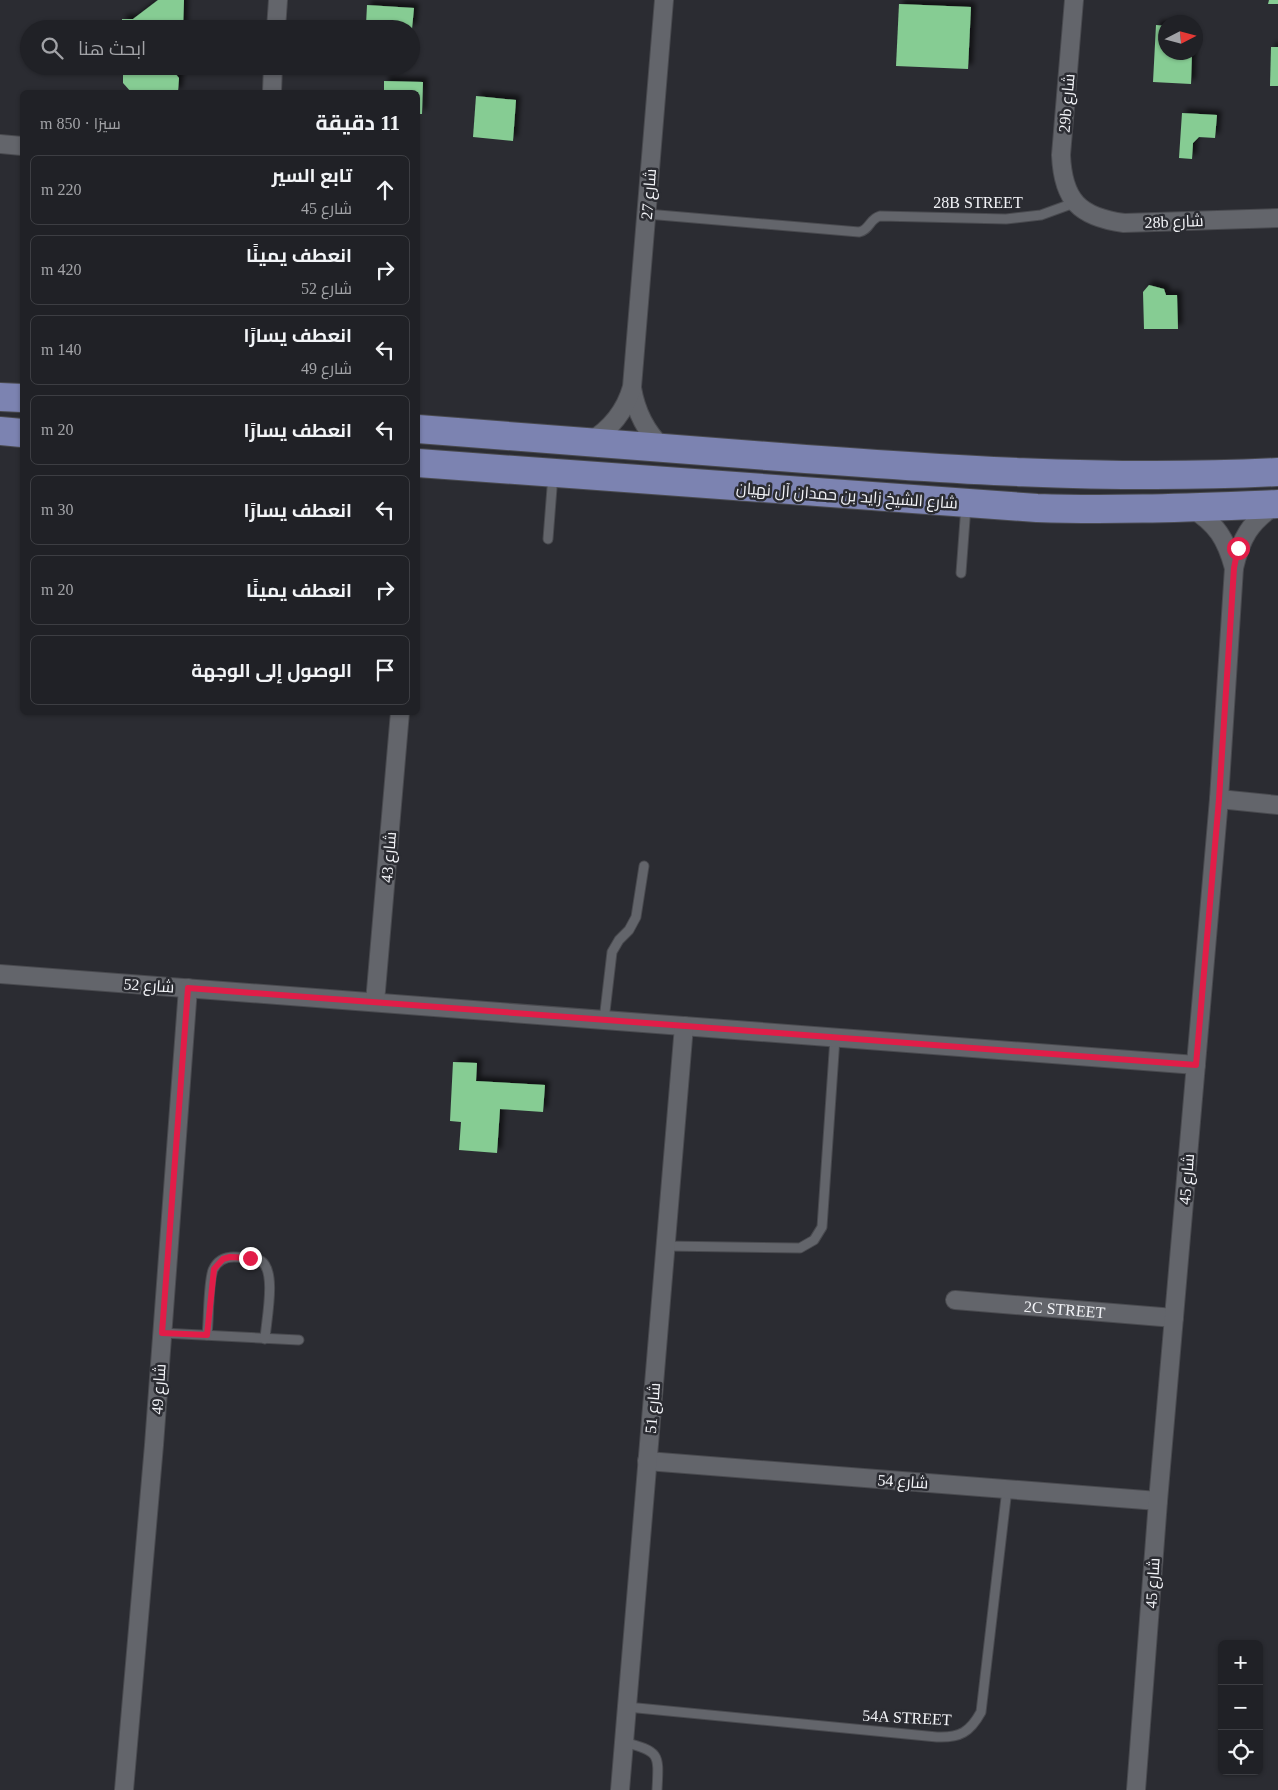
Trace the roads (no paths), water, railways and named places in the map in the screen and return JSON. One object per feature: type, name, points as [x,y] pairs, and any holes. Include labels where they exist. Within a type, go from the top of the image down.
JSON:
[{"type":"main road","points":[[0,397],[20,398]]},
{"type":"main road","name":"شارع الشيخ زايد بن حمدان آل نهيان","points":[[420,429],[880,465],[1053,474],[1206,476],[1278,472]]},
{"type":"main road","points":[[0,431],[20,433]]},
{"type":"main road","name":"شارع الشيخ زايد بن حمدان آل نهيان","points":[[420,463],[966,504],[1088,510],[1277,504]]},
{"type":"main road","points":[[926,500],[967,493],[1044,493],[1052,485],[1053,474]]},
{"type":"main road","points":[[1088,510],[1086,500],[1091,491],[1096,488],[1158,485],[1206,476]]},
{"type":"street","points":[[277,20],[278,0]]},
{"type":"street","name":"شارع 27","points":[[590,442],[604,432],[616,419],[628,399],[632,387],[664,0]]},
{"type":"street","name":"29b شارع","points":[[1074,0],[1061,155],[1064,180],[1074,203]]},
{"type":"street","points":[[271,90],[272,75]]},
{"type":"street","points":[[0,144],[20,146]]},
{"type":"street","name":"28b شارع","points":[[1074,203],[1104,220],[1124,223],[1278,218]]},
{"type":"street","name":"شارع 27","points":[[632,387],[641,421],[654,440],[663,448]]},
{"type":"street","name":"شارع 45","points":[[1136,1790],[1158,1501],[1219,799],[1234,568],[1238,548],[1247,531],[1260,515],[1277,504]]},
{"type":"street","name":"شارع 45","points":[[1190,507],[1207,518],[1220,532],[1229,549],[1234,568]]},
{"type":"street","name":"شارع 43","points":[[376,1002],[400,715]]},
{"type":"street","points":[[1219,799],[1278,805]]},
{"type":"street","name":"شارع 52","points":[[0,974],[1196,1065]]},
{"type":"street","name":"شارع 49","points":[[124,1790],[154,1445],[188,988]]},
{"type":"street","name":"شارع 51","points":[[620,1790],[684,1026]]},
{"type":"street","name":"2C STREET","points":[[955,1300],[1174,1318]]},
{"type":"street","name":"شارع 54","points":[[648,1461],[1158,1501]]},
{"type":"lane","name":"28B STREET","points":[[647,214],[858,232],[866,230],[874,218],[880,216],[1006,219],[1041,215],[1074,203]]},
{"type":"lane","points":[[548,539],[553,473]]},
{"type":"lane","points":[[961,573],[966,504]]},
{"type":"lane","points":[[604,1020],[612,952],[619,940],[629,930],[636,917],[644,866]]},
{"type":"lane","points":[[665,1246],[800,1248],[814,1240],[822,1227],[835,1038]]},
{"type":"lane","points":[[207,1335],[214,1269],[223,1259],[237,1257],[261,1261],[268,1270],[270,1283],[265,1339]]},
{"type":"lane","points":[[162,1333],[299,1340]]},
{"type":"lane","name":"54A STREET","points":[[627,1707],[937,1737],[951,1738],[964,1733],[974,1724],[981,1712],[1007,1489]]},
{"type":"lane","points":[[624,1742],[651,1750],[656,1756],[659,1763],[657,1790]]}]
